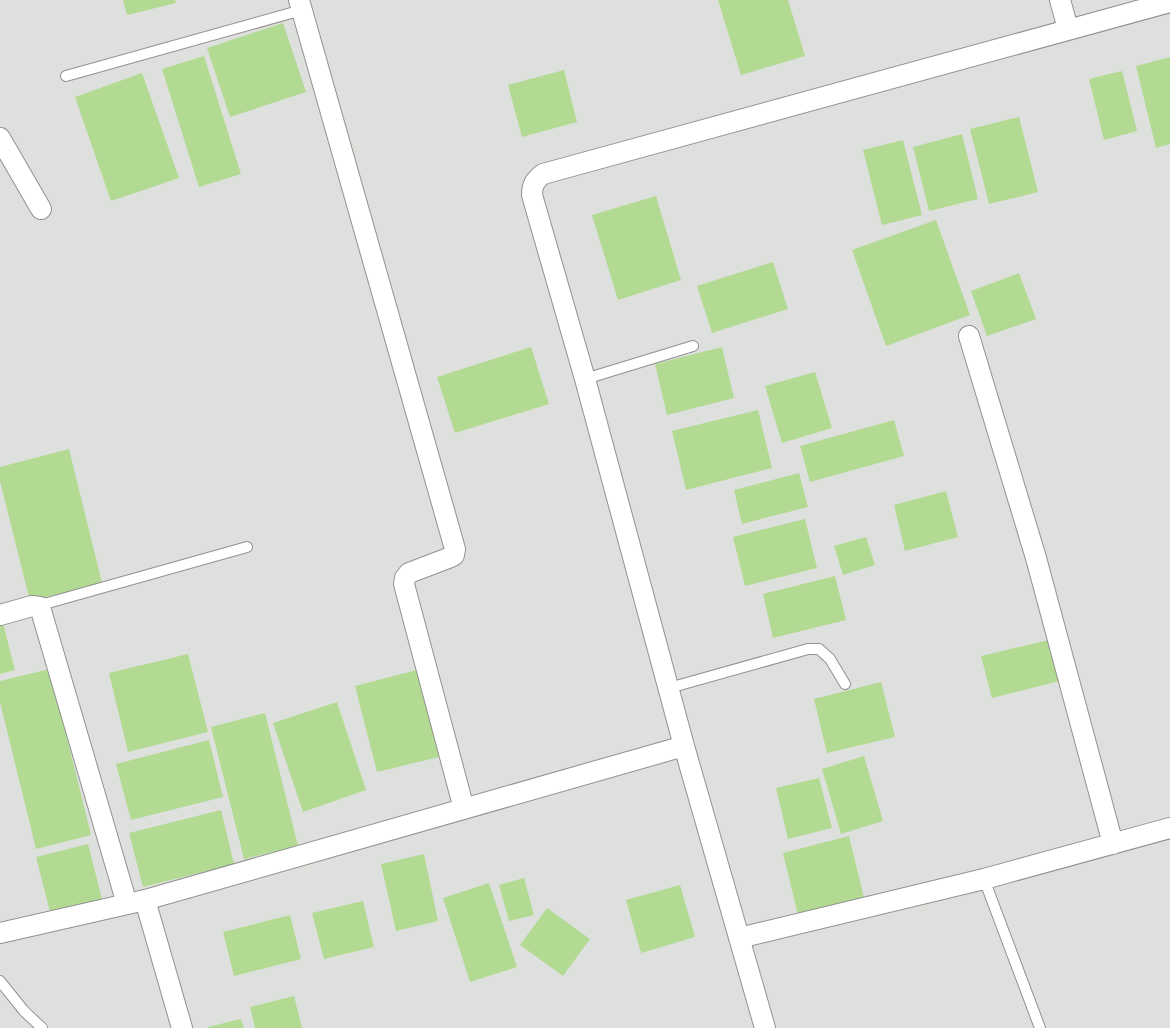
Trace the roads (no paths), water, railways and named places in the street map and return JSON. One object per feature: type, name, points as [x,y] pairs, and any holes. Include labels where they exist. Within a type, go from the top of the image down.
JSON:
[{"type":"street","points":[[1060,0],[1068,29]]},
{"type":"street","points":[[765,1028],[684,746],[585,379],[532,195],[532,186],[543,174],[1170,2]]},
{"type":"street","points":[[301,5],[455,549],[454,555],[451,557],[409,573],[405,578],[404,584],[464,809]]},
{"type":"street","points":[[0,138],[41,209]]},
{"type":"street","points":[[970,336],[1036,558],[1113,844]]},
{"type":"street","points":[[0,614],[37,606],[40,607],[136,902],[182,1028]]},
{"type":"street","points":[[0,933],[136,902],[684,746]]},
{"type":"street","points":[[739,938],[984,879],[1170,828]]},
{"type":"lane","points":[[66,76],[301,5]]},
{"type":"lane","points":[[585,379],[693,346]]},
{"type":"lane","points":[[37,606],[247,547]]},
{"type":"lane","points":[[669,688],[813,649],[819,649],[825,653],[845,684]]},
{"type":"lane","points":[[984,879],[1040,1028]]},
{"type":"lane","points":[[0,981],[24,1011],[42,1028]]}]
